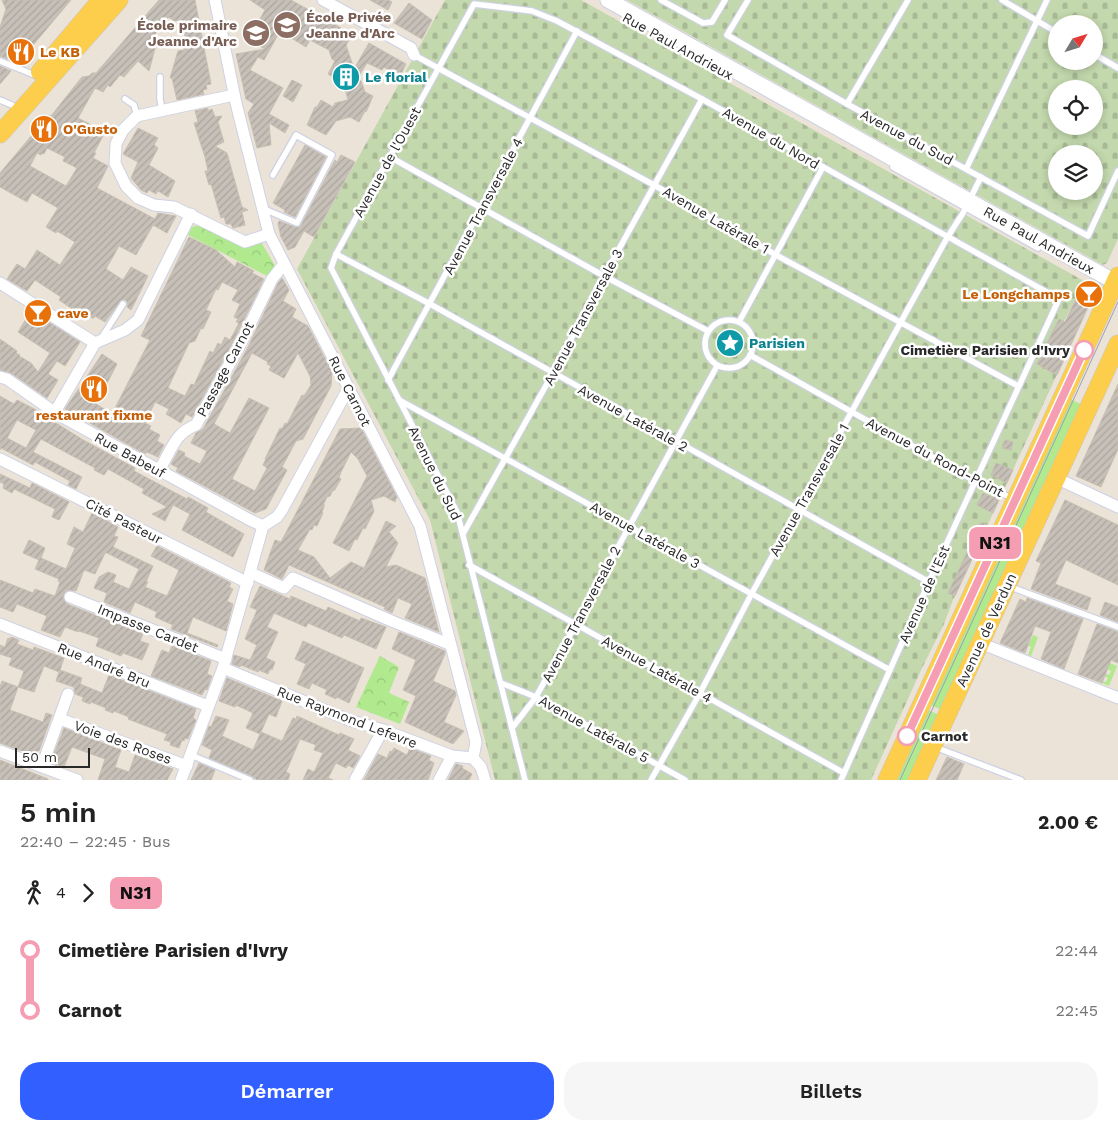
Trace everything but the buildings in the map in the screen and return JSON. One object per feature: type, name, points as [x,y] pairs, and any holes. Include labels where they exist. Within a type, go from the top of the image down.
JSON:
[{"type":"main road","points":[[0,119],[6,103],[37,76],[101,0]]},
{"type":"main road","points":[[0,134],[119,0]]},
{"type":"main road","name":"Rue Paul Andrieux","points":[[608,0],[880,150],[967,204],[1117,281]]},
{"type":"main road","name":"Avenue de Verdun","points":[[887,780],[1117,281]]},
{"type":"main road","name":"Avenue de Verdun","points":[[917,780],[1118,344]]},
{"type":"street","name":"Rue Carnot","points":[[215,0],[234,95],[269,234],[420,526],[449,644],[476,742],[473,758]]},
{"type":"street","points":[[323,0],[411,48],[414,55]]},
{"type":"street","points":[[234,95],[137,116],[123,130],[116,144],[115,163],[126,186],[138,198],[154,205],[174,207],[245,242],[269,234]]},
{"type":"street","points":[[55,412],[97,342],[125,330],[138,320],[191,214]]},
{"type":"street","name":"Passage Carnot","points":[[162,468],[179,435],[184,430],[196,425],[241,343],[272,279],[284,264]]},
{"type":"street","points":[[0,283],[97,342]]},
{"type":"street","name":"Rue Babeuf","points":[[0,377],[7,379],[55,412],[159,472],[263,526]]},
{"type":"street","points":[[181,780],[224,664],[263,526],[282,510],[348,389]]},
{"type":"street","name":"Cité Pasteur","points":[[0,459],[249,578],[284,588],[293,578],[449,644]]},
{"type":"street","points":[[1056,478],[1118,507]]},
{"type":"street","name":"Impasse Cardet","points":[[70,597],[224,664]]},
{"type":"street","name":"Rue André Bru","points":[[0,624],[208,706]]},
{"type":"street","points":[[980,643],[1118,698]]},
{"type":"street","name":"Rue Raymond Lefevre","points":[[224,664],[349,720],[383,730],[452,756],[473,758]]},
{"type":"street","points":[[42,766],[68,694]]},
{"type":"street","name":"Voie des Roses","points":[[60,719],[189,760]]},
{"type":"street","points":[[356,780],[383,730]]},
{"type":"street","points":[[0,751],[77,780]]},
{"type":"street","points":[[439,780],[452,756]]},
{"type":"street","points":[[473,758],[481,767],[485,780]]},
{"type":"lane","name":"Rue Paul Andrieux","points":[[604,0],[617,12],[797,113]]},
{"type":"lane","points":[[662,0],[703,24],[712,22],[725,0]]},
{"type":"lane","name":"Avenue du Sud","points":[[748,0],[726,36],[1088,236],[1118,171]]},
{"type":"lane","points":[[847,104],[908,0]]},
{"type":"lane","points":[[1002,0],[1048,27]]},
{"type":"lane","points":[[966,169],[1047,0]]},
{"type":"lane","name":"Avenue du Nord","points":[[474,4],[532,11],[556,20],[702,98],[1059,299]]},
{"type":"lane","name":"Avenue de l'Ouest","points":[[331,268],[336,254],[474,4]]},
{"type":"lane","name":"Avenue Transversale 4","points":[[388,380],[577,31]]},
{"type":"lane","name":"Avenue Latérale 1","points":[[414,55],[1018,386]]},
{"type":"lane","points":[[1103,59],[1118,68]]},
{"type":"lane","points":[[0,61],[37,76]]},
{"type":"lane","points":[[160,77],[162,110]]},
{"type":"lane","points":[[125,98],[134,105],[137,116]]},
{"type":"lane","name":"Avenue Transversale 3","points":[[463,534],[553,373],[702,98]]},
{"type":"lane","points":[[262,208],[297,223],[332,155],[296,135],[273,175]]},
{"type":"lane","points":[[390,157],[604,276],[708,331]]},
{"type":"lane","name":"Rue Paul Andrieux","points":[[883,161],[967,204],[1048,253]]},
{"type":"lane","points":[[739,322],[823,167]]},
{"type":"lane","name":"Avenue Transversale 1","points":[[651,780],[981,177]]},
{"type":"lane","name":"Avenue Latérale 2","points":[[336,254],[430,304],[929,582]]},
{"type":"lane","name":"Avenue du Sud","points":[[331,268],[457,512],[525,780]]},
{"type":"lane","name":"Rue Paul Andrieux","points":[[1094,279],[1117,281]]},
{"type":"lane","name":"Avenue de l'Est","points":[[841,780],[929,582],[1059,299]]},
{"type":"lane","points":[[97,342],[123,304]]},
{"type":"lane","points":[[732,320],[739,322],[750,333],[753,348],[750,355],[740,366],[732,368],[717,366],[707,354],[705,346],[708,331],[719,322],[732,320]]},
{"type":"lane","name":"Avenue du Rond-Point","points":[[750,355],[975,481],[1016,499]]},
{"type":"lane","name":"Avenue Transversale 2","points":[[512,728],[536,697],[717,366]]},
{"type":"lane","name":"Avenue Latérale 3","points":[[399,400],[890,670]]},
{"type":"lane","name":"Avenue Latérale 4","points":[[469,565],[844,773]]},
{"type":"lane","points":[[1007,586],[1118,627]]},
{"type":"lane","name":"Avenue Latérale 5","points":[[501,683],[536,697],[685,780]]},
{"type":"lane","points":[[933,746],[1021,780]]},
{"type":"lane","points":[[189,760],[250,780]]},
{"type":"green space","name":"Cimetière Parisien d'Ivry","points":[[445,0],[581,0],[1084,281],[1057,335],[1059,370],[871,780],[495,780],[430,520],[297,269]]},
{"type":"green space","points":[[627,0],[1118,0],[1118,239],[1107,263],[1103,265]]},
{"type":"green space","points":[[199,225],[244,248],[261,242],[278,271],[271,278],[188,235],[192,227]]},
{"type":"green space","points":[[1066,397],[1085,406],[944,711],[926,703]]},
{"type":"green space","points":[[1033,635],[1038,637],[1031,656],[1028,655],[1031,647],[1028,646]]},
{"type":"green space","points":[[380,656],[399,667],[389,693],[409,702],[400,724],[356,707]]},
{"type":"green space","points":[[1110,663],[1117,666],[1109,686],[1102,683],[1103,681],[1106,682],[1108,678],[1105,676],[1106,674],[1109,675],[1111,671],[1107,669]]},
{"type":"green space","points":[[923,708],[942,716],[913,780],[891,780]]},
{"type":"tram line","points":[[900,780],[1118,302]]},
{"type":"bus line","name":"N31","points":[[907,736],[1084,350]]},
{"type":"place","name":"École Privée Jeanne d'Arc","points":[[287,25]]},
{"type":"place","name":"École primaire Jeanne d'Arc","points":[[256,33]]},
{"type":"place","name":"Le KB","points":[[21,52]]},
{"type":"place","name":"Le florial","points":[[346,77]]},
{"type":"place","name":"O'Gusto","points":[[44,129]]},
{"type":"place","name":"Le Longchamps","points":[[1089,294]]},
{"type":"place","name":"cave","points":[[38,313]]},
{"type":"place","name":"Parisien","points":[[730,343]]},
{"type":"place","name":"Cimetière Parisien d'Ivry","points":[[1084,350]]},
{"type":"place","name":"restaurant fixme","points":[[94,389]]},
{"type":"place","name":"Carnot","points":[[907,736]]}]
